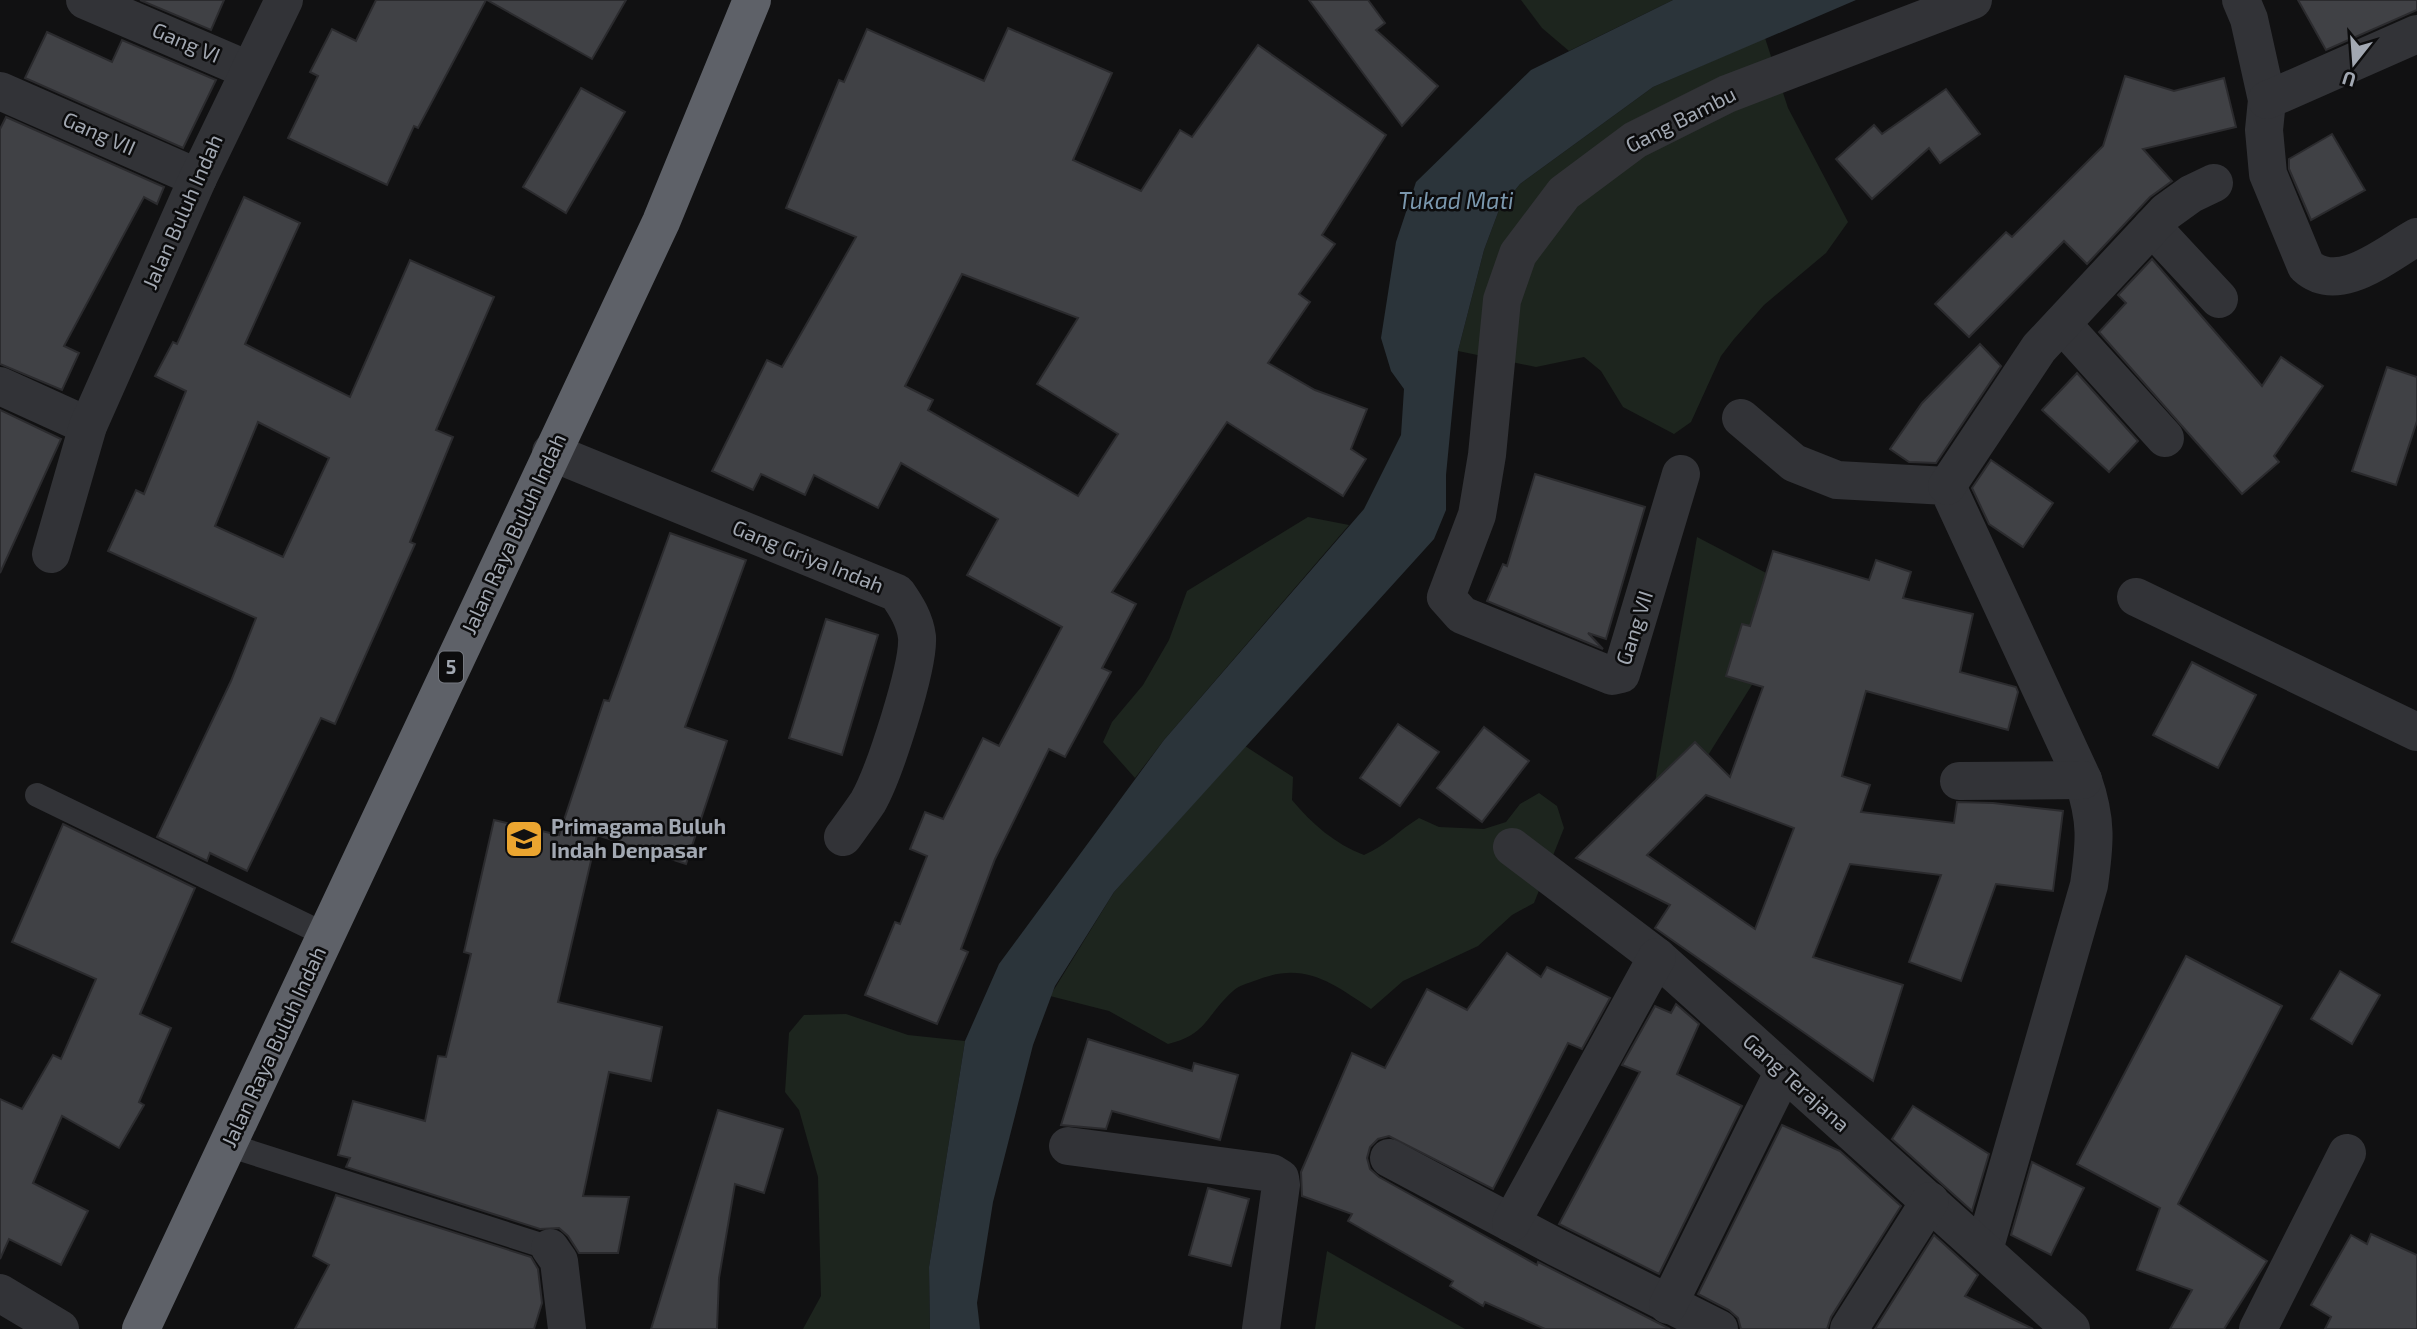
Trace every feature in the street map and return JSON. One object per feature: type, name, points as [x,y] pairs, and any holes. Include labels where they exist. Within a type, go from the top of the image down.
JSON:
[{"type":"highway","name":"Jalan Raya Buluh Indah","points":[[147,1326],[228,1145],[551,452],[662,222],[752,0]]},
{"type":"street","name":"Gang VI","points":[[85,0],[248,70]]},
{"type":"street","name":"Jalan Buluh Indah","points":[[51,554],[88,426],[198,178],[284,0]]},
{"type":"street","name":"Gang Bambu","points":[[1446,597],[1477,514],[1488,455],[1503,300],[1518,254],[1564,193],[1635,140],[1727,94],[1973,0]]},
{"type":"street","points":[[2241,0],[2249,19],[2267,100],[2264,130],[2268,174],[2306,265],[2314,273],[2342,277],[2417,237]]},
{"type":"street","points":[[2267,100],[2417,34]]},
{"type":"street","name":"Gang VII","points":[[0,91],[198,178]]},
{"type":"street","points":[[1947,486],[2039,348],[2152,228],[2191,194],[2214,183]]},
{"type":"street","points":[[2152,228],[2219,299]]},
{"type":"street","points":[[2062,324],[2165,438]]},
{"type":"street","points":[[0,386],[88,426]]},
{"type":"street","points":[[1741,418],[1794,463],[1837,480],[1947,486]]},
{"type":"street","name":"Gang Griya Indah","points":[[551,452],[897,593],[909,611],[916,636],[914,663],[879,778],[868,802],[843,837]]},
{"type":"street","name":"Gang VII","points":[[1446,597],[1454,609],[1473,620],[1612,677],[1621,674],[1681,474]]},
{"type":"street","points":[[1947,486],[2083,780],[2093,809],[2096,841],[2089,885],[1984,1250]]},
{"type":"street","points":[[2136,597],[2417,732]]},
{"type":"street","points":[[1959,781],[2083,780]]},
{"type":"street","name":"Gang Terajana","points":[[1512,847],[1657,957],[2071,1329]]},
{"type":"street","points":[[1510,1223],[1657,957]]},
{"type":"street","points":[[1668,1305],[1783,1073]]},
{"type":"street","points":[[1068,1146],[1272,1173],[1280,1178],[1282,1185],[1261,1329]]},
{"type":"street","points":[[2258,1329],[2347,1153]]},
{"type":"street","points":[[1389,1158],[1668,1305],[1719,1329]]},
{"type":"street","points":[[1849,1329],[1930,1202]]},
{"type":"street","points":[[550,1248],[559,1261],[567,1329]]},
{"type":"street","points":[[0,1293],[61,1329]]},
{"type":"lane","points":[[37,795],[326,935]]},
{"type":"lane","points":[[228,1145],[550,1248]]},
{"type":"shaded area","points":[[1521,0],[1673,0],[1569,51],[1542,28]]},
{"type":"shaded area","points":[[1765,38],[1788,108],[1848,222],[1826,253],[1764,305],[1734,339],[1721,356],[1691,422],[1674,434],[1623,407],[1601,371],[1584,357],[1536,367],[1458,351],[1484,250],[1499,210],[1520,184],[1653,87]]},
{"type":"shaded area","points":[[1308,517],[1349,525],[1164,740],[1135,778],[1103,742],[1112,722],[1143,685],[1169,640],[1187,591]]},
{"type":"shaded area","points":[[1697,537],[1808,595],[1672,813],[1652,800]]},
{"type":"shaded area","points":[[1245,746],[1293,777],[1292,800],[1316,825],[1343,845],[1364,855],[1419,818],[1439,827],[1484,829],[1506,822],[1520,804],[1539,793],[1557,806],[1564,828],[1534,903],[1512,915],[1478,946],[1403,981],[1371,1009],[1330,983],[1317,978],[1290,973],[1274,975],[1235,989],[1199,1029],[1168,1044],[1109,1011],[1050,996],[1114,892]]},
{"type":"shaded area","points":[[846,1014],[908,1035],[965,1041],[929,1267],[930,1329],[803,1329],[821,1296],[818,1177],[799,1110],[785,1092],[789,1033],[804,1015]]},
{"type":"shaded area","points":[[1327,1251],[1465,1329],[1315,1329]]},
{"type":"water","name":"Tukad Mati","points":[[1673,0],[1856,0],[1653,87],[1520,184],[1499,210],[1484,250],[1458,351],[1446,475],[1446,510],[1434,539],[1114,892],[1055,986],[1033,1045],[993,1202],[977,1303],[980,1329],[930,1329],[929,1267],[965,1041],[999,964],[1164,740],[1364,509],[1401,435],[1404,389],[1391,371],[1381,338],[1396,242],[1416,182],[1531,70]]},
{"type":"building","points":[[140,0],[224,0],[211,30]]},
{"type":"building","points":[[376,0],[486,0],[418,128],[414,126],[387,185],[288,138],[318,76],[310,72],[332,29],[356,41]]},
{"type":"building","points":[[487,0],[626,0],[592,59]]},
{"type":"building","points":[[1309,0],[1368,0],[1385,23],[1376,30],[1438,86],[1402,126]]},
{"type":"building","points":[[2298,0],[2417,0],[2417,10],[2326,50]]},
{"type":"building","points":[[1008,28],[1112,73],[1073,160],[1141,191],[1180,130],[1192,137],[1258,45],[1386,135],[1322,235],[1335,244],[1299,294],[1310,302],[1268,363],[1315,390],[1367,409],[1351,449],[1366,459],[1343,496],[1227,422],[1112,592],[1136,604],[1102,668],[1111,672],[1065,757],[1049,749],[995,859],[961,949],[968,952],[937,1024],[865,995],[895,922],[900,924],[927,856],[910,849],[925,812],[943,819],[983,738],[999,746],[1062,627],[967,575],[998,519],[901,463],[878,508],[814,475],[805,495],[761,474],[753,490],[712,471],[767,360],[782,367],[856,237],[786,208],[839,80],[844,82],[867,29],[984,81]],"holes":[[[962,274],[1078,318],[1037,384],[1118,434],[1078,496],[928,410],[933,400],[905,386]]]},
{"type":"building","points":[[47,32],[112,62],[122,40],[216,80],[183,148],[25,78]]},
{"type":"building","points":[[2125,76],[2174,91],[2224,78],[2236,127],[2143,149],[2172,181],[2150,197],[2087,264],[2064,241],[1969,337],[1935,304],[2006,232],[2012,237],[2103,146]]},
{"type":"building","points":[[581,88],[625,112],[566,213],[523,187]]},
{"type":"building","points":[[1946,89],[1980,134],[1940,163],[1929,148],[1872,199],[1836,159],[1874,125],[1882,134]]},
{"type":"building","points":[[6,117],[164,187],[157,204],[144,197],[64,346],[79,353],[62,390],[0,364],[0,129]]},
{"type":"building","points":[[2332,134],[2365,190],[2311,220],[2289,169],[2289,159]]},
{"type":"building","points":[[244,197],[300,223],[245,344],[350,397],[410,260],[494,297],[436,430],[453,437],[410,542],[415,544],[335,724],[321,718],[247,871],[210,853],[207,861],[157,837],[231,681],[256,618],[108,551],[136,490],[144,494],[186,391],[155,376],[173,342],[177,344]],"holes":[[[258,422],[329,458],[283,557],[215,526]]]},
{"type":"building","points":[[2152,259],[2262,386],[2281,357],[2323,386],[2274,456],[2279,462],[2242,494],[2099,332],[2126,303],[2118,295]]},
{"type":"building","points":[[1980,344],[2001,366],[1936,463],[1909,462],[1890,449],[1922,403]]},
{"type":"building","points":[[2387,367],[2417,377],[2417,421],[2396,485],[2352,471]]},
{"type":"building","points":[[2077,373],[2138,441],[2109,472],[2042,410]]},
{"type":"building","points":[[0,410],[61,439],[0,573]]},
{"type":"building","points":[[1991,460],[2053,503],[2023,547],[1989,524],[1972,488]]},
{"type":"building","points":[[1535,474],[1645,507],[1606,639],[1588,633],[1603,649],[1487,601],[1503,564],[1507,566]]},
{"type":"building","points":[[670,533],[746,560],[685,727],[727,741],[686,864],[597,835],[558,1002],[662,1027],[651,1081],[609,1072],[583,1196],[629,1197],[618,1253],[579,1253],[559,1228],[540,1229],[346,1167],[350,1158],[338,1155],[353,1101],[425,1121],[438,1056],[446,1057],[471,954],[464,952],[494,820],[559,835],[604,700],[609,701]]},
{"type":"building","points":[[1773,551],[1869,580],[1876,560],[1911,572],[1903,598],[1973,614],[1960,672],[2016,687],[2018,692],[2008,730],[1866,691],[1842,776],[1870,785],[1861,812],[1954,823],[1957,802],[2063,811],[2053,891],[1996,884],[1961,981],[1909,962],[1941,875],[1850,864],[1813,957],[1903,985],[1873,1081],[1655,928],[1670,905],[1576,858],[1695,742],[1730,777],[1763,687],[1726,676],[1742,624],[1750,626]],"holes":[[[1706,795],[1794,828],[1755,929],[1647,855]]]},
{"type":"building","points":[[826,619],[878,635],[842,755],[789,738]]},
{"type":"building","points":[[2192,662],[2256,695],[2218,768],[2153,735]]},
{"type":"building","points":[[1398,724],[1439,752],[1400,806],[1360,778]]},
{"type":"building","points":[[1484,727],[1529,761],[1482,822],[1437,788]]},
{"type":"building","points":[[63,824],[195,888],[140,1014],[171,1028],[139,1102],[144,1105],[119,1148],[62,1116],[33,1183],[88,1211],[61,1265],[9,1239],[0,1259],[0,1099],[22,1109],[53,1055],[61,1059],[96,979],[12,942]]},
{"type":"building","points":[[1507,953],[1541,977],[1547,967],[1610,998],[1582,1049],[1568,1043],[1493,1189],[1389,1136],[1378,1139],[1370,1147],[1367,1158],[1370,1169],[1379,1177],[1537,1265],[1538,1262],[1670,1329],[1545,1329],[1485,1302],[1483,1306],[1450,1286],[1453,1281],[1348,1221],[1352,1214],[1302,1196],[1301,1172],[1352,1053],[1385,1068],[1427,989],[1467,1010]]},
{"type":"building","points":[[2186,956],[2282,1006],[2178,1204],[2267,1261],[2224,1329],[2170,1329],[2192,1290],[2137,1270],[2160,1208],[2077,1164]]},
{"type":"building","points":[[2340,971],[2380,995],[2352,1044],[2311,1019]]},
{"type":"building","points":[[1676,1004],[1699,1024],[1677,1074],[1742,1106],[1659,1274],[1559,1224],[1640,1072],[1622,1065],[1655,1006],[1671,1013]]},
{"type":"building","points":[[1088,1039],[1192,1071],[1194,1063],[1238,1075],[1220,1140],[1112,1111],[1106,1129],[1061,1125]]},
{"type":"building","points":[[1913,1106],[1989,1154],[1972,1211],[1892,1139]]},
{"type":"building","points":[[718,1110],[783,1129],[764,1193],[735,1184],[719,1278],[717,1329],[651,1329]]},
{"type":"building","points":[[1782,1125],[1840,1151],[1901,1206],[1831,1317],[1827,1329],[1741,1329],[1738,1318],[1729,1310],[1698,1294]]},
{"type":"building","points":[[2032,1162],[2084,1188],[2051,1255],[2011,1235]]},
{"type":"building","points":[[1208,1188],[1249,1199],[1231,1266],[1189,1255]]},
{"type":"building","points":[[336,1195],[531,1257],[538,1269],[542,1303],[534,1329],[295,1329],[329,1265],[313,1256]]},
{"type":"building","points":[[2371,1234],[2417,1255],[2417,1329],[2325,1329],[2331,1317],[2311,1305],[2351,1235],[2367,1244]]},
{"type":"building","points":[[1934,1235],[1978,1275],[1965,1296],[2033,1329],[1875,1329]]},
{"type":"place","name":"Primagama Buluh Indah Denpasar","points":[[524,839]]}]
